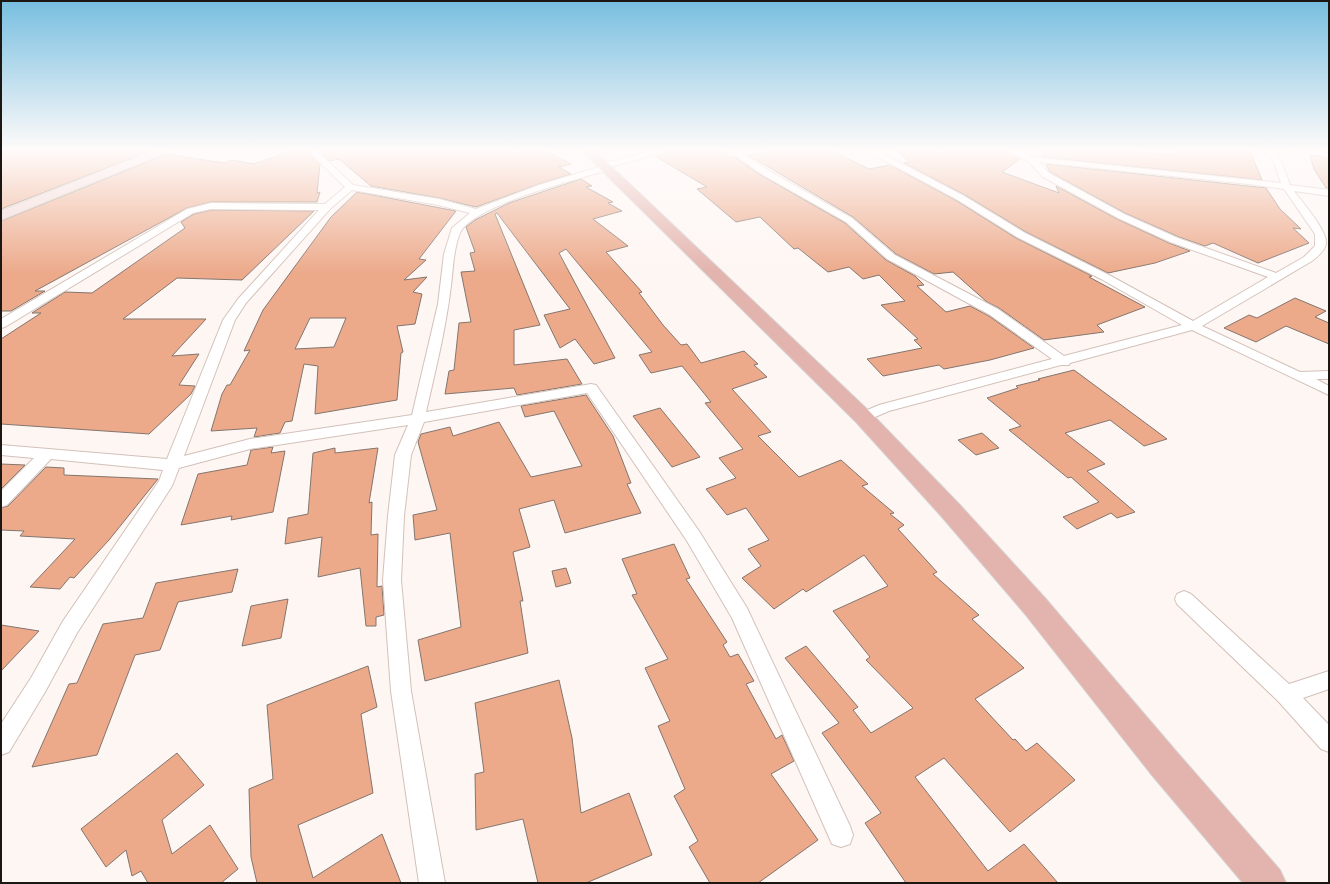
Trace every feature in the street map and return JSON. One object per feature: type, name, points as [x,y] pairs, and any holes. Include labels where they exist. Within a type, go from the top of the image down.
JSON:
[{"type":"main road","points":[[1,216],[66,190]]},
{"type":"main road","points":[[625,190],[856,419],[942,514],[1247,883]]},
{"type":"main road","points":[[681,245],[863,417],[952,511],[1035,606],[1163,762],[1267,883]]},
{"type":"street","points":[[1,744],[38,685],[70,627],[166,482],[171,465],[209,374],[228,320],[242,301],[327,207],[346,190]]},
{"type":"street","points":[[369,190],[439,202],[477,212]]},
{"type":"street","points":[[432,883],[401,691],[392,580],[396,516],[403,455],[418,418],[444,304],[449,254],[457,228],[477,212],[534,190]]},
{"type":"street","points":[[797,190],[849,220],[891,257],[994,312],[1064,362]]},
{"type":"street","points":[[946,190],[1021,235],[1105,277],[1193,326],[1329,391]]},
{"type":"street","points":[[1074,190],[1121,216],[1174,240],[1278,277]]},
{"type":"street","points":[[863,417],[884,408],[1064,362],[1193,326],[1278,277],[1319,250],[1322,242],[1320,234],[1290,190]]},
{"type":"street","points":[[1314,190],[1329,193]]},
{"type":"street","points":[[1,324],[190,211],[211,206],[327,207]]},
{"type":"street","points":[[1300,376],[1329,375]]},
{"type":"street","points":[[1,450],[171,465],[250,444],[351,430],[591,388],[693,536],[740,614],[841,835]]},
{"type":"street","points":[[1,501],[47,454]]},
{"type":"street","points":[[1184,599],[1286,695],[1329,741]]},
{"type":"street","points":[[1286,695],[1329,680]]},
{"type":"building","points":[[1,190],[49,190],[1,209]]},
{"type":"building","points":[[77,190],[317,190],[317,193],[320,192],[317,202],[211,202],[187,208],[35,291],[45,291],[11,311],[1,311],[1,221]]},
{"type":"building","points":[[395,190],[522,190],[476,207],[439,198]]},
{"type":"building","points":[[547,190],[592,190],[613,202],[608,203],[622,211],[593,219],[628,246],[606,252],[642,292],[639,293],[663,325],[681,345],[687,344],[701,363],[744,351],[758,364],[754,365],[767,377],[732,389],[771,432],[758,436],[799,477],[841,460],[868,484],[862,486],[894,513],[890,514],[904,525],[898,529],[937,572],[933,574],[979,615],[972,619],[1024,668],[975,699],[1013,740],[1015,739],[1026,751],[1037,743],[1075,780],[1010,832],[944,758],[915,777],[988,871],[1024,844],[1058,883],[906,883],[865,823],[881,813],[822,733],[839,723],[785,658],[806,646],[858,707],[853,710],[871,733],[913,708],[866,660],[870,657],[833,611],[888,586],[864,555],[806,592],[803,589],[774,609],[742,578],[761,566],[748,549],[769,540],[746,508],[727,515],[706,489],[736,478],[719,458],[743,449],[705,403],[711,402],[682,366],[651,373],[639,355],[652,352],[566,249],[559,253],[615,358],[594,364],[575,339],[560,348],[544,315],[570,309],[497,213],[495,214],[540,325],[514,330],[514,365],[567,359],[582,384],[517,395],[514,388],[445,394],[449,371],[454,370],[459,323],[471,322],[461,272],[475,271],[470,253],[475,252],[466,227],[475,220],[509,203]]},
{"type":"building","points":[[698,190],[788,190],[845,223],[886,260],[915,276],[924,285],[917,286],[946,312],[970,306],[989,316],[1034,348],[990,360],[944,369],[939,365],[883,376],[867,359],[922,348],[914,340],[918,339],[881,305],[905,301],[879,275],[863,279],[849,267],[828,272],[798,248],[794,249],[760,217],[736,222]]},
{"type":"building","points":[[808,190],[937,190],[1016,238],[1092,276],[1089,277],[1145,307],[1097,325],[1104,332],[1044,340],[999,308],[987,302],[953,272],[934,274],[896,254],[853,217]]},
{"type":"building","points":[[956,190],[1052,190],[1059,193],[1058,190],[1064,190],[1117,219],[1190,251],[1155,263],[1108,273],[1026,232]]},
{"type":"building","points":[[1083,190],[1268,190],[1280,209],[1301,229],[1293,228],[1309,243],[1258,263],[1213,243],[1205,246],[1179,237],[1125,213]]},
{"type":"building","points":[[357,192],[456,211],[419,259],[426,260],[404,280],[427,277],[413,292],[422,294],[415,324],[397,326],[403,352],[401,353],[397,400],[315,414],[318,366],[304,364],[292,421],[285,422],[280,433],[254,437],[257,428],[211,431],[222,394],[227,385],[230,385],[250,350],[244,351],[263,310],[331,217]],"holes":[[[310,318],[346,318],[334,347],[295,349]]]},
{"type":"building","points":[[211,210],[314,211],[242,280],[177,278],[123,319],[206,319],[172,356],[199,354],[179,385],[195,386],[191,394],[149,434],[1,424],[1,339],[41,313],[32,313],[65,292],[92,293],[185,228],[181,222],[194,214]]},
{"type":"building","points":[[1295,298],[1326,311],[1315,317],[1329,323],[1329,344],[1286,326],[1256,342],[1224,328],[1249,315],[1257,318]]},
{"type":"building","points":[[1074,370],[1167,439],[1144,446],[1110,420],[1065,433],[1105,464],[1087,471],[1135,512],[1117,518],[1111,513],[1077,529],[1063,517],[1099,502],[1071,477],[1068,478],[1009,430],[1021,426],[987,398],[1018,388],[1016,386]]},
{"type":"building","points":[[586,395],[613,436],[631,483],[627,484],[641,513],[565,533],[554,500],[519,509],[530,547],[513,552],[523,601],[520,601],[528,653],[425,681],[418,640],[461,627],[450,533],[415,540],[413,515],[437,510],[418,442],[421,434],[450,427],[453,436],[499,422],[531,477],[582,466],[554,411],[525,417],[521,406]]},
{"type":"building","points":[[660,408],[700,457],[672,467],[633,416]]},
{"type":"building","points":[[982,433],[999,448],[976,455],[958,440]]},
{"type":"building","points":[[273,447],[271,453],[285,451],[273,512],[231,520],[232,516],[181,525],[198,474],[247,465],[251,450]]},
{"type":"building","points":[[335,448],[335,453],[378,448],[369,503],[372,502],[371,535],[378,534],[377,587],[382,586],[384,615],[376,617],[376,626],[366,626],[360,568],[318,577],[322,537],[285,544],[288,518],[308,514],[313,453]]},
{"type":"building","points":[[1,464],[25,465],[1,489]]},
{"type":"building","points":[[46,467],[64,468],[64,475],[158,479],[109,540],[74,578],[70,577],[60,589],[30,587],[75,539],[20,536],[24,531],[1,530],[1,508],[8,506]]},
{"type":"building","points":[[674,544],[690,578],[686,579],[727,642],[723,645],[730,657],[738,654],[754,681],[746,684],[776,739],[782,735],[794,761],[771,774],[818,840],[758,883],[710,883],[689,847],[698,841],[674,796],[685,789],[658,726],[670,721],[645,668],[668,659],[632,595],[637,594],[622,559]]},
{"type":"building","points":[[566,568],[571,583],[556,587],[552,571]]},
{"type":"building","points":[[238,569],[232,592],[178,602],[160,650],[135,655],[97,755],[32,767],[69,684],[77,683],[103,624],[143,618],[156,583]]},
{"type":"building","points":[[288,599],[281,638],[242,646],[251,606]]},
{"type":"building","points":[[1,625],[39,631],[1,671]]},
{"type":"building","points":[[368,666],[377,707],[361,714],[373,793],[298,825],[313,878],[382,834],[401,883],[257,883],[251,857],[249,789],[273,779],[267,705]]},
{"type":"building","points":[[559,680],[572,738],[581,813],[629,793],[652,855],[586,883],[538,883],[523,819],[476,830],[475,774],[484,772],[475,703]]},
{"type":"building","points":[[177,753],[204,785],[162,820],[172,854],[210,825],[238,869],[221,883],[148,883],[141,871],[132,876],[126,850],[106,867],[81,829]]}]
